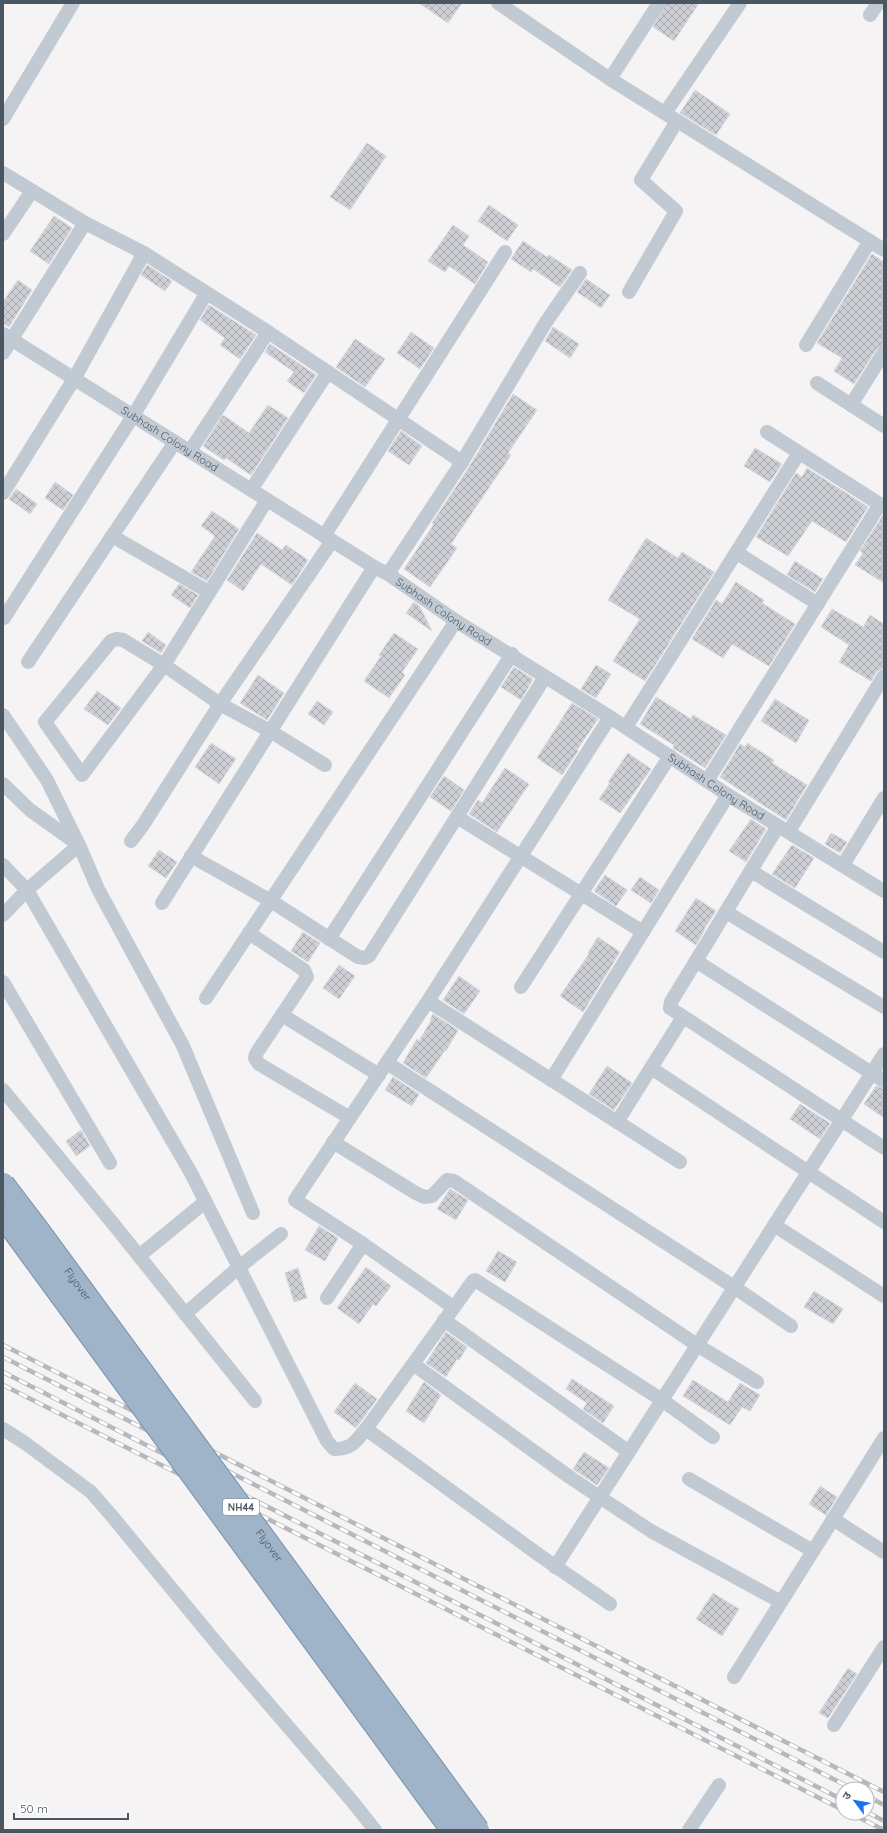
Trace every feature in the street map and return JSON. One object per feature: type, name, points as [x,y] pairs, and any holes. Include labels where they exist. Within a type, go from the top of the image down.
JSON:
[{"type":"highway","name":"Flyover","points":[[3,1184],[43,1236],[478,1830]]},
{"type":"highway","name":"Flyover","points":[[3,1216],[452,1830]]},
{"type":"street","points":[[3,118],[73,3]]},
{"type":"street","points":[[498,3],[610,79],[884,250]]},
{"type":"street","points":[[610,79],[659,3]]},
{"type":"street","points":[[665,113],[740,3]]},
{"type":"street","points":[[629,292],[676,210],[641,180],[677,121]]},
{"type":"street","points":[[3,173],[86,223],[144,253],[206,294],[268,332],[462,462]]},
{"type":"street","points":[[3,234],[32,191]]},
{"type":"street","points":[[3,353],[7,337],[86,223]]},
{"type":"street","points":[[806,345],[870,241]]},
{"type":"street","points":[[131,841],[143,825],[328,539],[398,419],[505,252]]},
{"type":"street","points":[[3,494],[74,379],[144,253]]},
{"type":"street","points":[[388,574],[462,462],[546,322],[580,273]]},
{"type":"street","points":[[4,618],[133,416],[206,294]]},
{"type":"street","points":[[190,451],[268,332]]},
{"type":"street","name":"Subhash Colony Road","points":[[7,337],[328,539],[388,574],[456,621],[512,654],[545,677],[610,716],[707,781],[884,891]]},
{"type":"street","points":[[851,405],[884,352]]},
{"type":"street","points":[[252,490],[328,372]]},
{"type":"street","points":[[817,383],[884,426]]},
{"type":"street","points":[[707,781],[882,505],[767,432]]},
{"type":"street","points":[[28,662],[175,442]]},
{"type":"street","points":[[626,727],[799,453]]},
{"type":"street","points":[[267,500],[164,666],[82,775],[45,722],[112,641],[117,639],[123,640],[164,666],[220,704],[270,731],[325,765]]},
{"type":"street","points":[[112,536],[209,592]]},
{"type":"street","points":[[737,553],[818,604]]},
{"type":"street","points":[[162,903],[374,567]]},
{"type":"street","points":[[206,998],[456,621]]},
{"type":"street","points":[[328,939],[512,654]]},
{"type":"street","points":[[884,676],[784,828],[751,871],[670,1005],[673,1010],[683,1017],[884,1148]]},
{"type":"street","points":[[191,856],[270,900],[328,939],[358,957],[365,958],[369,956],[545,677]]},
{"type":"street","points":[[3,716],[47,780],[98,889],[183,1046],[253,1212]]},
{"type":"street","points":[[453,1307],[363,1244],[295,1200],[428,1001],[610,716]]},
{"type":"street","points":[[521,987],[670,756]]},
{"type":"street","points":[[3,784],[30,810],[78,845]]},
{"type":"street","points":[[551,1080],[728,794]]},
{"type":"street","points":[[843,865],[884,798]]},
{"type":"street","points":[[457,817],[521,855],[643,932]]},
{"type":"street","points":[[3,916],[27,890],[78,845]]},
{"type":"street","points":[[3,865],[27,890],[125,1056],[206,1202],[238,1268],[290,1365],[327,1441],[334,1449],[344,1449],[351,1446],[366,1429],[473,1281],[478,1281],[662,1400],[714,1437]]},
{"type":"street","points":[[751,871],[884,952]]},
{"type":"street","points":[[726,912],[884,1007]]},
{"type":"street","points":[[249,933],[307,974],[306,981],[256,1054],[255,1058],[257,1062],[350,1118]]},
{"type":"street","points":[[696,961],[884,1081]]},
{"type":"street","points":[[3,982],[110,1163]]},
{"type":"street","points":[[428,1001],[680,1162]]},
{"type":"street","points":[[282,1015],[378,1075]]},
{"type":"street","points":[[617,1122],[683,1017]]},
{"type":"street","points":[[555,1567],[884,1054]]},
{"type":"street","points":[[387,1063],[734,1287],[791,1326]]},
{"type":"street","points":[[651,1068],[884,1222]]},
{"type":"street","points":[[3,1090],[255,1401]]},
{"type":"street","points":[[333,1142],[424,1197],[432,1196],[447,1180],[454,1181],[697,1346],[757,1382]]},
{"type":"street","points":[[139,1256],[206,1202]]},
{"type":"street","points":[[774,1225],[884,1296]]},
{"type":"street","points":[[185,1314],[238,1268],[281,1234]]},
{"type":"street","points":[[327,1298],[363,1244]]},
{"type":"street","points":[[444,1320],[629,1452]]},
{"type":"street","points":[[413,1364],[571,1478],[651,1531],[781,1602]]},
{"type":"street","points":[[3,1429],[25,1443],[96,1498],[375,1830]]},
{"type":"street","points":[[366,1429],[555,1567],[610,1604]]},
{"type":"street","points":[[734,1677],[884,1438]]},
{"type":"street","points":[[689,1478],[813,1551]]},
{"type":"street","points":[[833,1519],[884,1552]]},
{"type":"street","points":[[834,1725],[884,1647]]},
{"type":"street","points":[[689,1830],[719,1785]]},
{"type":"building","points":[[419,3],[462,3],[448,23]]},
{"type":"building","points":[[667,3],[699,3],[674,41],[653,27]]},
{"type":"building","points":[[695,90],[730,114],[716,135],[680,113]]},
{"type":"building","points":[[367,143],[386,156],[350,210],[330,197]]},
{"type":"building","points":[[489,205],[518,225],[507,241],[478,221]]},
{"type":"building","points":[[54,216],[72,228],[49,264],[30,251]]},
{"type":"building","points":[[453,225],[469,236],[463,245],[488,262],[475,284],[449,266],[445,272],[428,261]]},
{"type":"building","points":[[523,241],[547,257],[549,255],[572,270],[560,287],[533,269],[531,272],[511,259]]},
{"type":"building","points":[[872,254],[884,262],[884,344],[877,348],[854,384],[834,371],[842,358],[817,343]]},
{"type":"building","points":[[147,265],[172,281],[165,291],[141,275]]},
{"type":"building","points":[[586,279],[610,295],[601,308],[577,292]]},
{"type":"building","points":[[18,280],[32,290],[9,327],[3,323],[3,302]]},
{"type":"building","points":[[209,305],[256,335],[240,359],[220,345],[225,338],[200,320]]},
{"type":"building","points":[[553,327],[579,344],[570,358],[545,341]]},
{"type":"building","points":[[411,332],[434,348],[420,369],[397,353]]},
{"type":"building","points":[[355,339],[385,359],[365,387],[336,367]]},
{"type":"building","points":[[270,344],[316,375],[304,393],[287,381],[294,372],[265,352]]},
{"type":"building","points":[[513,394],[537,410],[508,453],[511,455],[451,544],[457,548],[430,587],[404,569],[434,524],[432,523],[469,467]]},
{"type":"building","points":[[268,405],[288,418],[251,475],[226,458],[224,460],[203,446],[223,415],[249,433]]},
{"type":"building","points":[[401,431],[422,446],[409,465],[388,451]]},
{"type":"building","points":[[755,448],[782,464],[770,482],[744,466]]},
{"type":"building","points":[[807,468],[868,507],[846,542],[812,521],[788,556],[756,537],[796,473],[802,477]]},
{"type":"building","points":[[55,482],[73,495],[63,510],[45,498]]},
{"type":"building","points":[[16,489],[37,504],[30,514],[9,499]]},
{"type":"building","points":[[212,511],[239,529],[207,581],[191,572],[215,536],[201,526]]},
{"type":"building","points":[[883,515],[884,583],[855,565],[863,553],[860,551]]},
{"type":"building","points":[[257,533],[282,550],[286,545],[308,560],[292,585],[261,564],[243,591],[227,580]]},
{"type":"building","points":[[646,538],[678,558],[682,552],[714,572],[645,681],[613,661],[640,619],[608,600]]},
{"type":"building","points":[[795,561],[823,579],[815,592],[787,575]]},
{"type":"building","points":[[736,582],[764,600],[762,603],[795,624],[769,666],[732,644],[723,658],[692,639],[716,600],[722,604]]},
{"type":"building","points":[[179,584],[198,595],[190,608],[171,595]]},
{"type":"building","points":[[414,602],[420,607],[432,631],[406,613]]},
{"type":"building","points":[[832,609],[863,627],[870,615],[884,624],[884,668],[877,671],[871,681],[839,662],[849,645],[821,627]]},
{"type":"building","points":[[148,632],[166,645],[161,653],[142,641]]},
{"type":"building","points":[[394,633],[418,649],[402,672],[405,675],[389,698],[364,681]]},
{"type":"building","points":[[596,665],[611,674],[596,698],[581,689]]},
{"type":"building","points":[[514,667],[533,679],[521,700],[501,687]]},
{"type":"building","points":[[258,675],[284,693],[267,720],[240,703]]},
{"type":"building","points":[[97,691],[121,708],[108,725],[84,709]]},
{"type":"building","points":[[656,697],[691,719],[693,715],[726,735],[705,768],[673,748],[674,745],[640,724]]},
{"type":"building","points":[[775,699],[809,720],[796,743],[761,721]]},
{"type":"building","points":[[317,701],[333,712],[324,725],[308,714]]},
{"type":"building","points":[[572,703],[598,719],[562,775],[537,758]]},
{"type":"building","points":[[211,743],[236,759],[219,784],[195,767]]},
{"type":"building","points":[[747,743],[774,760],[772,763],[807,785],[786,820],[720,777],[740,744],[745,747]]},
{"type":"building","points":[[628,753],[651,769],[620,813],[599,799],[610,783],[608,782]]},
{"type":"building","points":[[505,768],[529,784],[497,832],[469,814],[478,800],[482,803]]},
{"type":"building","points":[[444,776],[464,790],[451,811],[430,797]]},
{"type":"building","points":[[751,819],[766,829],[746,862],[729,851]]},
{"type":"building","points":[[831,833],[847,842],[840,853],[825,844]]},
{"type":"building","points":[[792,845],[814,858],[795,888],[772,874]]},
{"type":"building","points":[[159,850],[177,862],[166,878],[148,866]]},
{"type":"building","points":[[605,875],[627,890],[616,906],[594,891]]},
{"type":"building","points":[[640,877],[659,890],[651,903],[631,890]]},
{"type":"building","points":[[696,898],[716,911],[704,929],[696,945],[675,931]]},
{"type":"building","points":[[303,932],[320,943],[308,962],[291,951]]},
{"type":"building","points":[[598,937],[620,952],[583,1012],[560,996],[589,954],[588,953]]},
{"type":"building","points":[[339,965],[355,976],[339,999],[323,988]]},
{"type":"building","points":[[459,976],[480,991],[464,1014],[443,1000]]},
{"type":"building","points":[[433,1014],[458,1030],[446,1051],[445,1050],[426,1078],[403,1063],[417,1039],[419,1041],[431,1021],[430,1020]]},
{"type":"building","points":[[607,1066],[632,1083],[614,1110],[589,1094]]},
{"type":"building","points":[[393,1077],[419,1094],[412,1106],[385,1090]]},
{"type":"building","points":[[876,1086],[884,1089],[884,1118],[864,1104]]},
{"type":"building","points":[[800,1104],[830,1123],[820,1139],[790,1119]]},
{"type":"building","points":[[81,1130],[90,1146],[76,1156],[66,1141]]},
{"type":"building","points":[[450,1189],[468,1200],[456,1220],[437,1209]]},
{"type":"building","points":[[319,1226],[338,1238],[325,1261],[305,1250]]},
{"type":"building","points":[[498,1251],[517,1262],[505,1282],[486,1271]]},
{"type":"building","points":[[366,1267],[391,1286],[376,1306],[373,1304],[359,1324],[337,1308]]},
{"type":"building","points":[[298,1268],[307,1298],[294,1302],[285,1273]]},
{"type":"building","points":[[814,1291],[843,1309],[833,1324],[804,1307]]},
{"type":"building","points":[[446,1332],[467,1347],[459,1360],[457,1359],[446,1377],[426,1363]]},
{"type":"building","points":[[572,1379],[614,1406],[603,1423],[583,1409],[587,1403],[566,1389]]},
{"type":"building","points":[[693,1380],[728,1402],[740,1383],[760,1395],[750,1411],[742,1407],[730,1425],[683,1396]]},
{"type":"building","points":[[424,1382],[441,1395],[424,1423],[406,1411]]},
{"type":"building","points":[[355,1383],[377,1399],[356,1428],[334,1412]]},
{"type":"building","points":[[584,1452],[609,1468],[597,1485],[573,1469]]},
{"type":"building","points":[[820,1486],[837,1497],[826,1515],[809,1504]]},
{"type":"building","points":[[713,1593],[739,1609],[722,1636],[696,1619]]},
{"type":"building","points":[[848,1668],[857,1674],[828,1718],[819,1713]]},
{"type":"railway","points":[[3,1345],[884,1792]]},
{"type":"railway","points":[[3,1357],[837,1781]]},
{"type":"railway","points":[[3,1372],[835,1796]]},
{"type":"railway","points":[[3,1385],[835,1806]]},
{"type":"railway","points":[[875,1800],[884,1805]]},
{"type":"railway","points":[[875,1816],[884,1821]]},
{"type":"railway","points":[[866,1821],[884,1830]]}]
